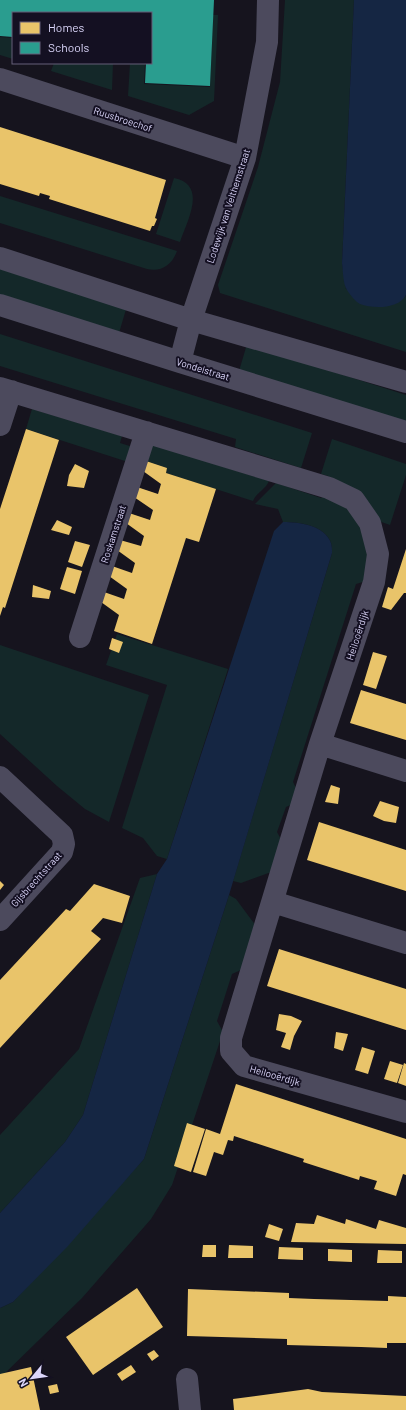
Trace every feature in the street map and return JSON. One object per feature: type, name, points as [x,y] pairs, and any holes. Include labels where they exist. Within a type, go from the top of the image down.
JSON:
[{"type":"street","name":"Lodewijk van Velthemstraat","points":[[180,362],[191,320],[245,158],[267,42],[268,0]]},
{"type":"street","name":"Ruusbroechof","points":[[0,79],[245,158]]},
{"type":"street","points":[[0,258],[191,320],[406,382]]},
{"type":"street","name":"Vondelstraat","points":[[0,305],[406,432]]},
{"type":"street","points":[[0,424],[5,389],[146,432]]},
{"type":"street","name":"Heilooërdijk","points":[[146,432],[329,488],[354,500],[370,523],[378,554],[374,582],[320,744],[231,1038],[231,1051],[244,1066],[406,1112]]},
{"type":"street","name":"Roskamstraat","points":[[80,637],[146,432]]},
{"type":"street","points":[[320,744],[406,771]]},
{"type":"street","name":"Gijsbrechtstraat","points":[[0,777],[62,835],[64,844],[62,852],[0,920]]},
{"type":"street","points":[[273,902],[406,943]]},
{"type":"street","points":[[187,1379],[190,1410]]},
{"type":"green space","points":[[285,0],[354,0],[342,263],[346,289],[404,298],[406,295],[406,352],[220,293],[218,285],[258,167],[280,82]]},
{"type":"green space","points":[[213,15],[218,15],[214,101],[189,115],[128,96],[130,64],[145,64],[144,84],[210,87]]},
{"type":"green space","points":[[0,37],[12,38],[12,59],[0,55]]},
{"type":"green space","points":[[54,64],[113,64],[112,90],[51,71]]},
{"type":"green space","points":[[174,178],[184,182],[190,188],[193,196],[190,214],[180,242],[156,234]]},
{"type":"green space","points":[[0,196],[177,251],[175,256],[166,266],[152,270],[147,269],[0,223]]},
{"type":"green space","points":[[0,266],[127,306],[119,333],[0,296]]},
{"type":"green space","points":[[0,334],[312,433],[301,468],[235,447],[236,439],[0,366]]},
{"type":"green space","points":[[247,344],[406,395],[406,424],[239,371]]},
{"type":"green space","points":[[32,409],[122,436],[120,443],[133,447],[128,462],[26,429]]},
{"type":"green space","points":[[332,439],[406,464],[406,475],[390,525],[376,520],[328,476],[321,474]]},
{"type":"green space","points":[[151,444],[269,481],[253,501],[166,473],[167,468],[146,461]]},
{"type":"green space","points":[[276,483],[321,498],[326,495],[341,502],[356,516],[369,539],[366,581],[356,584],[293,782],[298,792],[295,803],[286,807],[277,832],[283,843],[274,871],[241,883],[233,881],[332,553],[331,543],[328,537],[317,528],[304,524],[283,522],[278,509],[255,504]]},
{"type":"green space","points":[[117,634],[228,669],[167,859],[157,856],[143,838],[122,828],[167,685],[106,665]]},
{"type":"green space","points":[[0,645],[149,695],[109,822],[85,809],[57,786],[0,734]]},
{"type":"green space","points":[[157,874],[83,1115],[65,1142],[0,1213],[0,1135],[79,1049],[140,878]]},
{"type":"green space","points":[[229,895],[236,899],[256,926],[243,969],[232,974],[217,1021],[223,1032],[172,1185],[151,1219],[82,1298],[0,1378],[0,1308],[13,1302],[144,1159]]},
{"type":"water","points":[[354,0],[406,0],[406,295],[403,300],[398,303],[385,307],[365,306],[358,303],[347,290],[343,273],[342,263]]},
{"type":"water","points":[[283,522],[304,524],[317,528],[328,537],[332,547],[332,553],[229,895],[144,1159],[68,1246],[13,1302],[0,1308],[0,1213],[65,1142],[83,1115],[157,874],[167,859],[274,531]]},
{"type":"building: Homes","points":[[0,127],[166,180],[154,226],[152,226],[150,231],[49,199],[50,196],[40,193],[39,196],[0,184]]},
{"type":"building: Homes","points":[[26,429],[59,440],[5,608],[3,607],[0,616],[0,509]]},
{"type":"building: Homes","points":[[146,461],[167,468],[166,473],[216,489],[199,542],[186,538],[152,644],[114,631],[119,615],[101,602],[104,592],[124,599],[127,589],[109,576],[112,566],[132,573],[135,563],[117,550],[120,540],[141,546],[144,536],[126,523],[129,513],[150,520],[153,510],[134,497],[137,487],[158,494],[161,484],[143,471]]},
{"type":"building: Homes","points":[[75,464],[89,471],[84,488],[67,486],[69,475]]},
{"type":"building: Homes","points":[[57,520],[72,527],[69,535],[51,530]]},
{"type":"building: Homes","points":[[75,541],[90,545],[82,567],[68,562]]},
{"type":"building: Homes","points":[[406,549],[406,593],[404,593],[391,610],[382,607],[388,587],[393,589]]},
{"type":"building: Homes","points":[[67,567],[82,571],[75,594],[60,589]]},
{"type":"building: Homes","points":[[33,585],[51,591],[49,599],[32,597]]},
{"type":"building: Homes","points":[[112,638],[123,642],[119,653],[109,649]]},
{"type":"building: Homes","points":[[373,652],[387,656],[376,689],[363,685]]},
{"type":"building: Homes","points":[[361,690],[406,704],[406,740],[350,723]]},
{"type":"building: Homes","points":[[331,785],[340,788],[338,804],[325,802]]},
{"type":"building: Homes","points":[[380,801],[399,807],[396,823],[384,821],[373,816]]},
{"type":"building: Homes","points":[[319,822],[406,850],[406,891],[307,860]]},
{"type":"building: Homes","points":[[0,881],[4,885],[0,890]]},
{"type":"building: Homes","points":[[94,884],[130,896],[122,923],[103,918],[91,931],[101,939],[0,1048],[0,980],[66,909],[70,911]]},
{"type":"building: Homes","points":[[279,949],[406,989],[406,1030],[267,986]]},
{"type":"building: Homes","points":[[279,1014],[291,1016],[302,1021],[294,1036],[290,1050],[281,1047],[286,1033],[276,1030]]},
{"type":"building: Homes","points":[[336,1032],[348,1034],[343,1051],[334,1048]]},
{"type":"building: Homes","points":[[362,1047],[375,1051],[368,1074],[355,1070]]},
{"type":"building: Homes","points":[[390,1061],[403,1065],[397,1083],[384,1079]]},
{"type":"building: Homes","points":[[404,1063],[406,1064],[406,1086],[398,1083]]},
{"type":"building: Homes","points":[[236,1084],[406,1139],[406,1175],[403,1174],[396,1196],[374,1189],[377,1181],[360,1176],[359,1180],[303,1162],[304,1159],[234,1136],[233,1141],[228,1140],[223,1155],[214,1152],[206,1176],[193,1172],[206,1129],[220,1134]]},
{"type":"building: Homes","points":[[187,1123],[205,1129],[191,1172],[174,1166]]},
{"type":"building: Homes","points":[[317,1215],[345,1224],[346,1219],[376,1229],[379,1220],[406,1228],[406,1244],[291,1242],[296,1223],[314,1224]]},
{"type":"building: Homes","points":[[269,1224],[283,1229],[279,1241],[265,1237]]},
{"type":"building: Homes","points":[[203,1245],[216,1245],[216,1257],[202,1257]]},
{"type":"building: Homes","points":[[229,1245],[253,1246],[253,1258],[228,1258]]},
{"type":"building: Homes","points":[[279,1247],[303,1248],[303,1260],[278,1259]]},
{"type":"building: Homes","points":[[328,1249],[352,1250],[352,1262],[328,1261]]},
{"type":"building: Homes","points":[[378,1250],[402,1251],[402,1263],[377,1263]]},
{"type":"building: Homes","points":[[137,1288],[163,1327],[93,1375],[66,1337]]},
{"type":"building: Homes","points":[[188,1289],[289,1293],[289,1298],[314,1299],[388,1301],[388,1296],[406,1297],[406,1343],[387,1343],[387,1348],[287,1345],[287,1339],[187,1336]]},
{"type":"building: Homes","points":[[154,1350],[159,1356],[152,1361],[147,1354]]},
{"type":"building: Homes","points":[[131,1365],[136,1372],[122,1381],[117,1374]]},
{"type":"building: Homes","points":[[31,1367],[40,1410],[0,1410],[0,1374]]},
{"type":"building: Homes","points":[[57,1384],[59,1392],[50,1394],[48,1386]]},
{"type":"building: Homes","points":[[308,1389],[322,1392],[406,1396],[406,1410],[234,1410],[233,1399]]},
{"type":"building: Schools","points":[[0,0],[214,0],[210,86],[145,83],[146,64],[152,64],[152,12],[12,12],[12,37],[0,36]]}]
